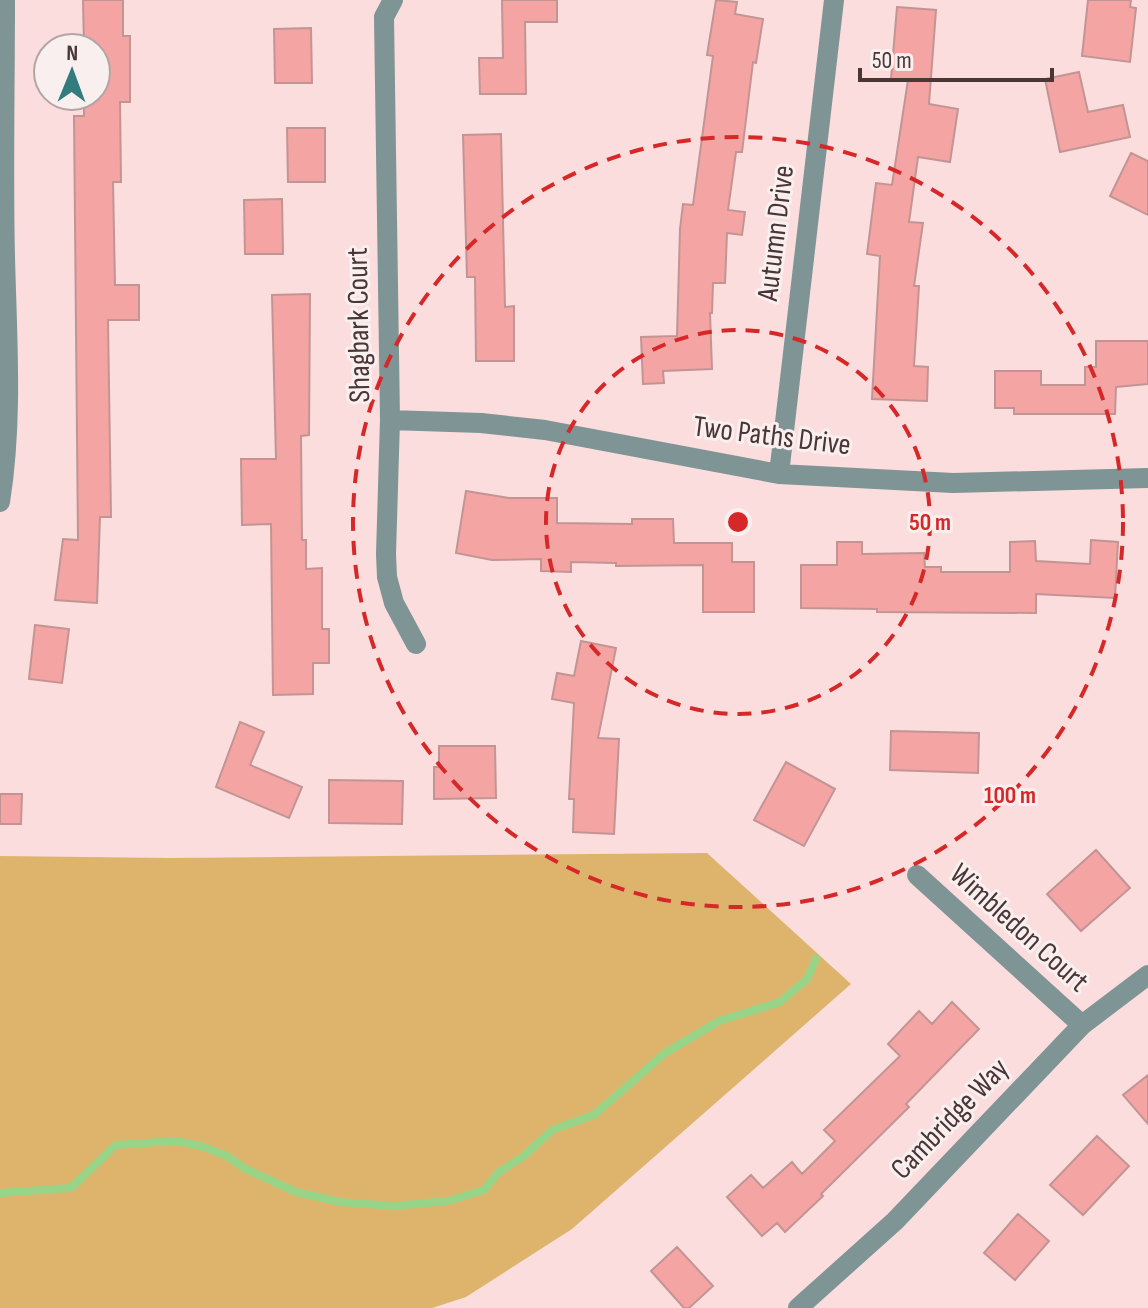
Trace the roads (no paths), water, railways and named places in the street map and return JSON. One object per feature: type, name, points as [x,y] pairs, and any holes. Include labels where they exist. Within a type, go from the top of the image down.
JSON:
[{"type":"street","points":[[0,502],[6,464],[8,417],[2,238],[5,0]]},
{"type":"street","name":"Shagbark Court","points":[[393,0],[384,17],[390,420],[387,577],[394,603],[416,644]]},
{"type":"street","name":"Autumn Drive","points":[[779,474],[834,0]]},
{"type":"street","name":"Two Paths Drive","points":[[390,420],[481,423],[545,430],[779,474],[953,483],[1148,478]]},
{"type":"street","name":"Wimbledon Court","points":[[917,875],[1082,1025]]},
{"type":"street","name":"Cambridge Way","points":[[798,1308],[895,1221],[1082,1025],[1148,975]]},
{"type":"waterway","points":[[0,1193],[71,1188],[116,1145],[176,1141],[227,1156],[244,1168],[296,1192],[340,1202],[395,1206],[448,1201],[484,1190],[499,1172],[524,1156],[552,1130],[594,1115],[665,1053],[719,1021],[780,1002],[807,979],[816,959]]}]
